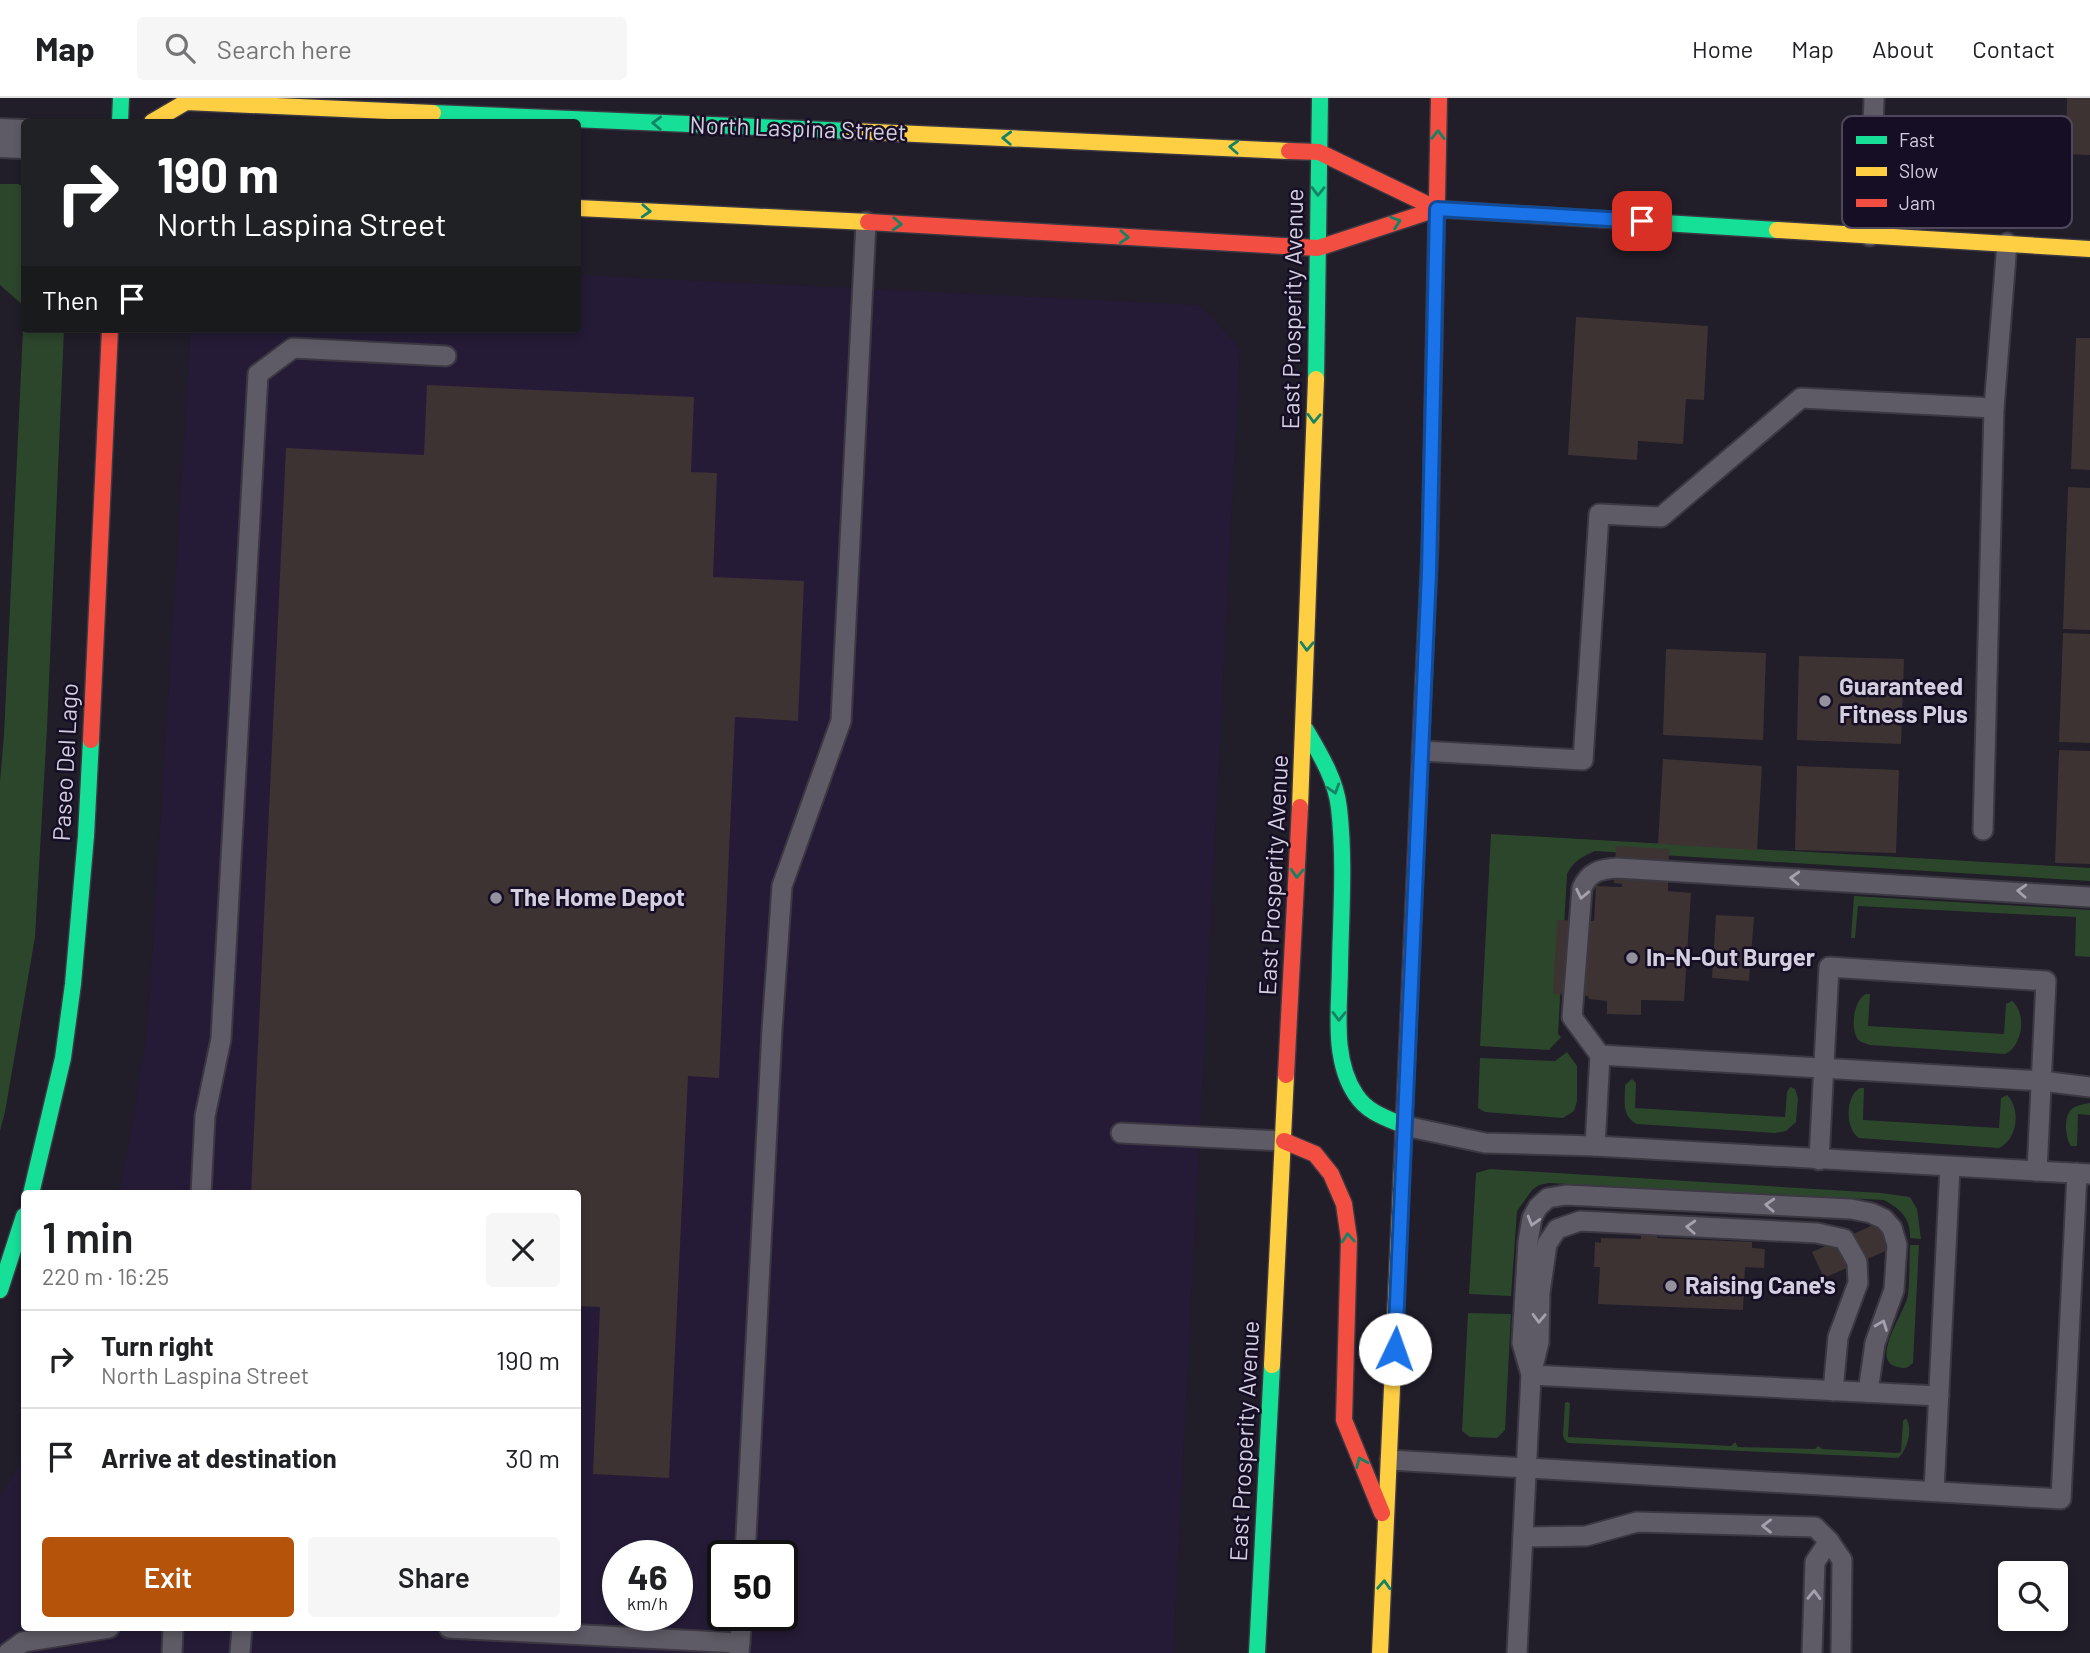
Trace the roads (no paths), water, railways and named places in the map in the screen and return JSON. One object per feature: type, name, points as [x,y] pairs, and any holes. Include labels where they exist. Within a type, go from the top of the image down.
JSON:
[{"type":"main road","points":[[120,119],[121,98]]},
{"type":"main road","name":"East Prosperity Avenue","points":[[1257,1653],[1304,728],[1318,311],[1320,98]]},
{"type":"main road","points":[[1380,1653],[1430,547],[1439,98]]},
{"type":"main road","name":"North Laspina Street","points":[[157,119],[186,102],[571,119]]},
{"type":"main road","name":"North Laspina Street","points":[[581,119],[1318,152],[1437,209]]},
{"type":"main road","name":"North Laspina Street","points":[[581,208],[1318,248],[1437,209],[2090,248]]},
{"type":"main road","name":"Paseo Del Lago","points":[[32,1190],[63,1058],[73,984],[86,836],[110,333]]},
{"type":"main road","points":[[1304,728],[1327,767],[1339,806],[1342,856],[1339,1035],[1342,1060],[1347,1078],[1370,1110],[1405,1126]]},
{"type":"main road","points":[[1283,1140],[1315,1154],[1331,1174],[1344,1204],[1349,1239],[1343,1420],[1387,1525]]},
{"type":"main road","points":[[0,1290],[21,1225]]},
{"type":"street","points":[[0,138],[21,139]]},
{"type":"lane","points":[[1873,116],[1874,98]]},
{"type":"lane","points":[[746,1540],[782,886],[841,721],[866,222]]},
{"type":"lane","points":[[1870,228],[1870,236]]},
{"type":"lane","points":[[1983,830],[1994,408],[2007,243]]},
{"type":"lane","points":[[201,1190],[205,1116],[221,1038],[258,373],[293,348],[446,356]]},
{"type":"lane","points":[[1422,751],[1583,760],[1600,514],[1661,517],[1801,398],[1994,408]]},
{"type":"lane","points":[[1595,1146],[1600,1055],[1572,1017],[1582,888],[1586,878],[1604,869],[2059,893],[2090,897]]},
{"type":"lane","points":[[1819,1160],[1829,967],[2046,981],[2037,1171]]},
{"type":"lane","points":[[1600,1055],[2042,1081],[2090,1087]]},
{"type":"lane","points":[[1390,1461],[2061,1499],[2084,1174],[1595,1146],[1485,1143],[1405,1126]]},
{"type":"lane","points":[[1121,1133],[1283,1140]]},
{"type":"lane","points":[[1934,1491],[1950,1167]]},
{"type":"lane","points":[[1531,1375],[1522,1343],[1528,1242],[1532,1218],[1538,1207],[1548,1198],[1566,1195],[1851,1209],[1884,1219],[1892,1228],[1897,1245],[1894,1290],[1875,1343],[1868,1392]]},
{"type":"lane","points":[[1517,1653],[1531,1375],[1539,1342],[1547,1244],[1557,1229],[1580,1221],[1817,1233],[1844,1238],[1857,1262],[1858,1283],[1838,1337],[1833,1391]]},
{"type":"lane","points":[[1531,1375],[1939,1396]]},
{"type":"lane","points":[[1523,1537],[1586,1536],[1637,1522],[1815,1527],[1842,1560],[1841,1653]]},
{"type":"lane","points":[[1812,1653],[1815,1562],[1829,1541]]},
{"type":"lane","points":[[8,1653],[23,1642],[91,1631]]},
{"type":"lane","points":[[172,1653],[173,1631]]},
{"type":"lane","points":[[240,1653],[242,1631]]},
{"type":"lane","points":[[493,1631],[740,1648]]},
{"type":"place","name":"Guaranteed Fitness Plus","points":[[1825,701]]},
{"type":"place","name":"The Home Depot","points":[[496,898]]},
{"type":"place","name":"In-N-Out Burger","points":[[1632,958]]},
{"type":"place","name":"Raising Cane's","points":[[1671,1286]]}]
